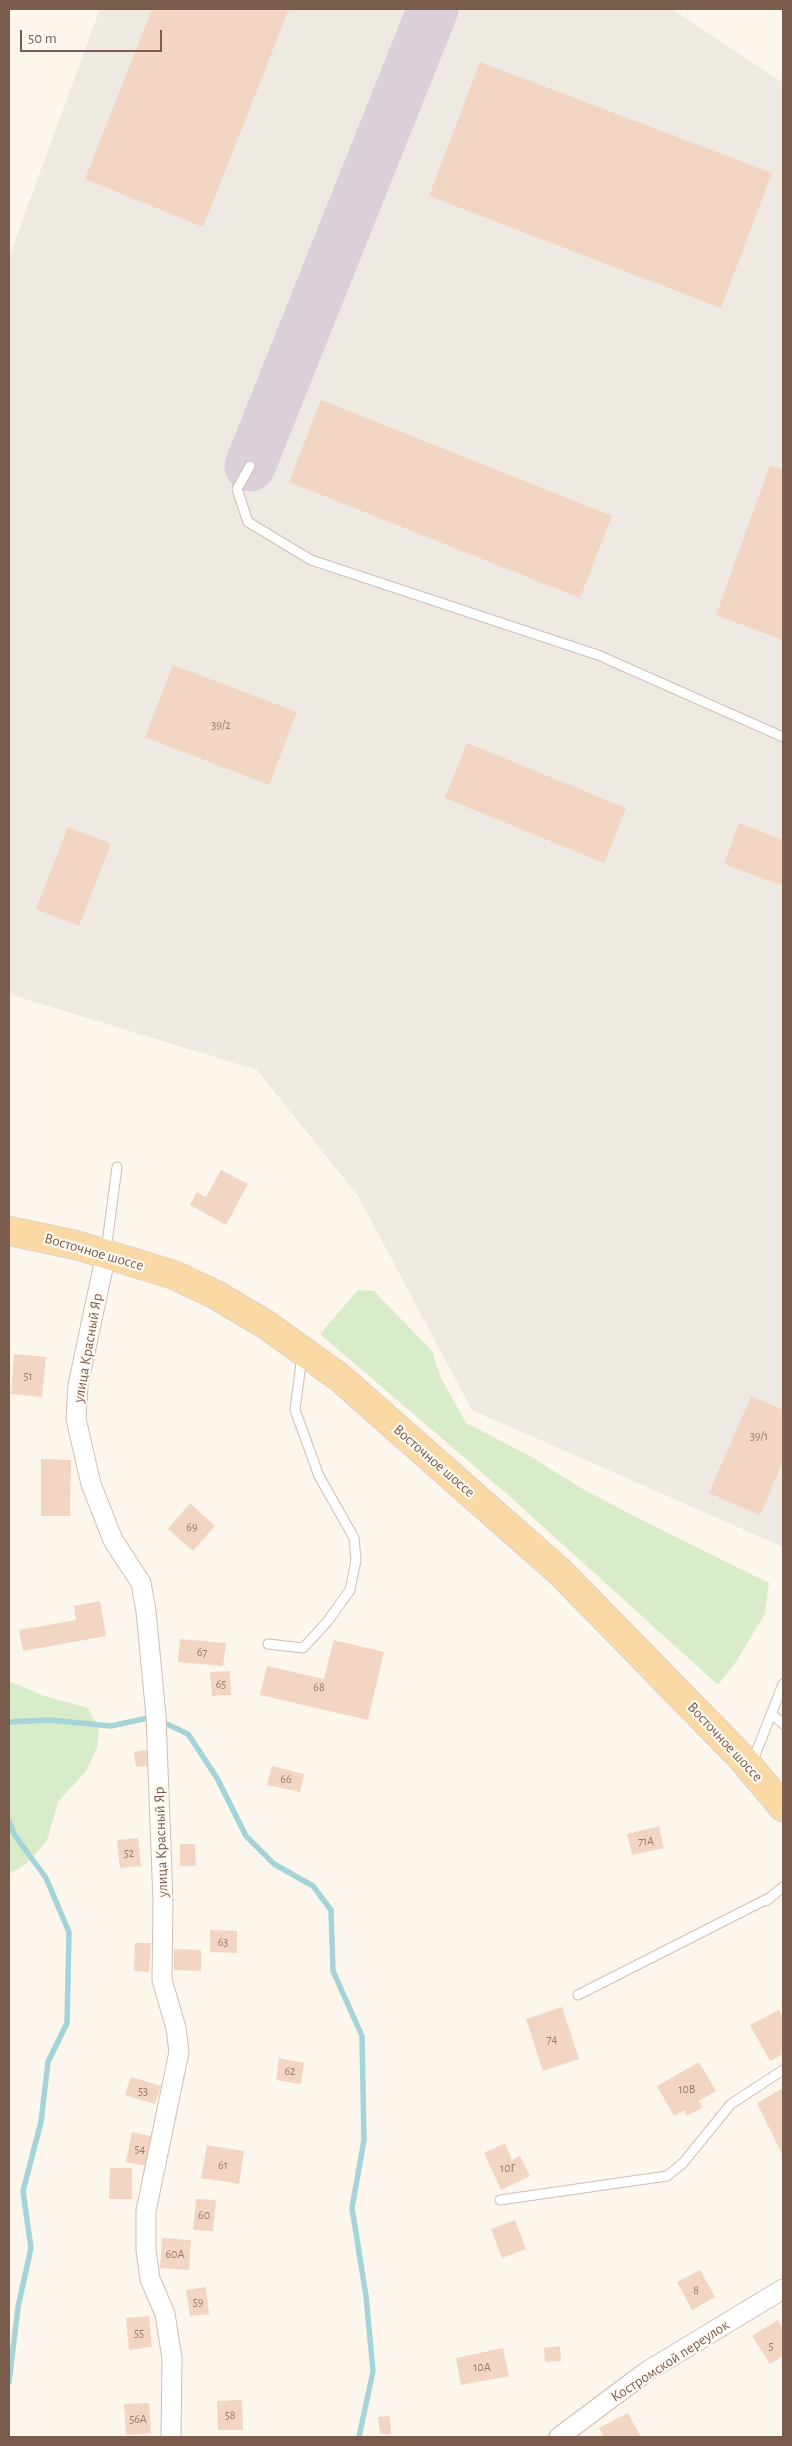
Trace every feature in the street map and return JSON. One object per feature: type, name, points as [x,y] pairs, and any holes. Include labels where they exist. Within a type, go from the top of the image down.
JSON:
[{"type":"main road","name":"Восточное шоссе","points":[[9,1232],[46,1237],[174,1275],[265,1324],[339,1377],[560,1572],[750,1768],[783,1808]]},
{"type":"street","name":"улица Красный Яр","points":[[106,1254],[78,1385],[76,1419],[91,1484],[113,1540],[141,1584],[146,1611],[156,1716],[163,1902],[162,1980],[176,2028],[179,2052],[146,2212],[146,2250],[150,2279],[165,2314],[172,2358],[171,2437]]},
{"type":"street","name":"Костромской переулок","points":[[559,2437],[646,2372],[783,2289]]},
{"type":"lane","points":[[250,466],[237,489],[248,522],[311,560],[598,655],[783,737]]},
{"type":"lane","points":[[106,1254],[117,1167]]},
{"type":"lane","points":[[268,1644],[303,1648],[327,1622],[350,1590],[356,1560],[354,1538],[320,1476],[295,1410],[303,1351]]},
{"type":"lane","points":[[750,1768],[783,1684]]},
{"type":"lane","points":[[772,1714],[783,1724]]},
{"type":"lane","points":[[578,1995],[766,1901],[783,1887]]},
{"type":"lane","points":[[500,2200],[667,2176],[684,2163],[731,2104],[783,2070]]},
{"type":"shaded area","points":[[100,9],[672,9],[783,83],[783,1547],[472,1410],[358,1196],[257,1070],[9,994],[9,257]]},
{"type":"green space","points":[[358,1290],[374,1291],[432,1351],[441,1378],[466,1423],[530,1456],[581,1488],[632,1515],[769,1583],[765,1614],[735,1663],[718,1685],[507,1494],[320,1334]]},
{"type":"green space","points":[[9,1681],[44,1696],[88,1708],[99,1729],[97,1748],[86,1771],[58,1802],[47,1841],[26,1864],[9,1874]]},
{"type":"building","points":[[152,9],[289,9],[203,227],[85,179]]},
{"type":"building","points":[[480,62],[772,173],[721,308],[429,196]]},
{"type":"building","points":[[321,400],[612,516],[580,598],[289,482]]},
{"type":"building","points":[[770,465],[783,470],[783,640],[716,615]]},
{"type":"building","points":[[173,665],[297,712],[269,785],[145,737]]},
{"type":"building","points":[[467,743],[626,808],[604,863],[445,798]]},
{"type":"building","points":[[739,823],[783,840],[783,886],[724,864]]},
{"type":"building","points":[[68,827],[111,844],[79,926],[36,909]]},
{"type":"building","points":[[221,1170],[248,1184],[226,1225],[190,1205],[197,1192],[206,1197]]},
{"type":"building","points":[[14,1354],[46,1357],[42,1397],[11,1394]]},
{"type":"building","points":[[751,1396],[783,1410],[783,1461],[760,1515],[709,1493]]},
{"type":"building","points":[[41,1459],[71,1460],[70,1516],[41,1516]]},
{"type":"building","points":[[190,1503],[215,1526],[193,1551],[168,1529]]},
{"type":"building","points":[[100,1601],[106,1636],[23,1651],[19,1630],[76,1620],[74,1606]]},
{"type":"building","points":[[180,1639],[226,1643],[223,1666],[178,1662]]},
{"type":"building","points":[[334,1640],[384,1652],[368,1720],[260,1695],[267,1666],[324,1679]]},
{"type":"building","points":[[230,1671],[231,1695],[212,1696],[210,1672]]},
{"type":"building","points":[[147,1750],[149,1766],[136,1767],[134,1752]]},
{"type":"building","points":[[272,1766],[304,1774],[300,1792],[267,1785]]},
{"type":"building","points":[[659,1826],[664,1848],[632,1855],[627,1834]]},
{"type":"building","points":[[138,1838],[141,1866],[120,1868],[117,1840]]},
{"type":"building","points":[[180,1844],[195,1844],[196,1866],[180,1866]]},
{"type":"building","points":[[210,1930],[237,1931],[237,1953],[210,1952]]},
{"type":"building","points":[[135,1943],[151,1943],[149,1972],[134,1971]]},
{"type":"building","points":[[174,1949],[201,1950],[201,1971],[174,1970]]},
{"type":"building","points":[[562,2007],[579,2059],[543,2071],[526,2019]]},
{"type":"building","points":[[779,2010],[783,2018],[783,2054],[770,2061],[750,2025]]},
{"type":"building","points":[[279,2058],[304,2063],[301,2084],[276,2080]]},
{"type":"building","points":[[699,2062],[716,2091],[699,2101],[703,2107],[687,2116],[684,2110],[674,2116],[657,2086]]},
{"type":"building","points":[[131,2077],[161,2086],[155,2104],[125,2095]]},
{"type":"building","points":[[783,2088],[783,2156],[757,2103]]},
{"type":"building","points":[[132,2132],[154,2137],[147,2166],[126,2162]]},
{"type":"building","points":[[505,2143],[512,2160],[520,2156],[530,2176],[501,2190],[484,2153]]},
{"type":"building","points":[[207,2145],[244,2151],[239,2184],[201,2178]]},
{"type":"building","points":[[110,2168],[132,2168],[132,2199],[109,2199]]},
{"type":"building","points":[[196,2199],[216,2200],[213,2231],[193,2230]]},
{"type":"building","points":[[515,2220],[526,2249],[502,2258],[491,2229]]},
{"type":"building","points":[[162,2238],[191,2240],[189,2270],[160,2268]]},
{"type":"building","points":[[700,2270],[715,2297],[692,2310],[677,2282]]},
{"type":"building","points":[[206,2287],[209,2314],[190,2316],[186,2290]]},
{"type":"building","points":[[149,2316],[152,2347],[129,2350],[126,2318]]},
{"type":"building","points":[[778,2320],[783,2329],[783,2356],[770,2364],[752,2336]]},
{"type":"building","points":[[560,2346],[561,2361],[545,2362],[544,2348]]},
{"type":"building","points":[[503,2348],[509,2376],[461,2385],[456,2358]]},
{"type":"building","points":[[242,2400],[243,2430],[218,2430],[217,2401]]},
{"type":"building","points":[[149,2403],[151,2433],[126,2435],[124,2404]]},
{"type":"building","points":[[628,2413],[641,2437],[604,2437],[599,2428]]},
{"type":"building","points":[[390,2416],[391,2434],[380,2434],[378,2417]]},
{"type":"waterway","points":[[9,1722],[50,1720],[111,1726],[152,1717],[188,1734],[217,1778],[246,1836],[274,1864],[313,1886],[331,1910],[333,1971],[362,2036],[364,2140],[352,2208],[366,2296],[373,2371],[359,2437]]},
{"type":"waterway","points":[[9,1821],[14,1834],[46,1878],[69,1932],[67,2023],[48,2062],[41,2122],[23,2191],[31,2248],[18,2307],[9,2382]]},
{"type":"taxiway","points":[[250,466],[433,9]]}]
